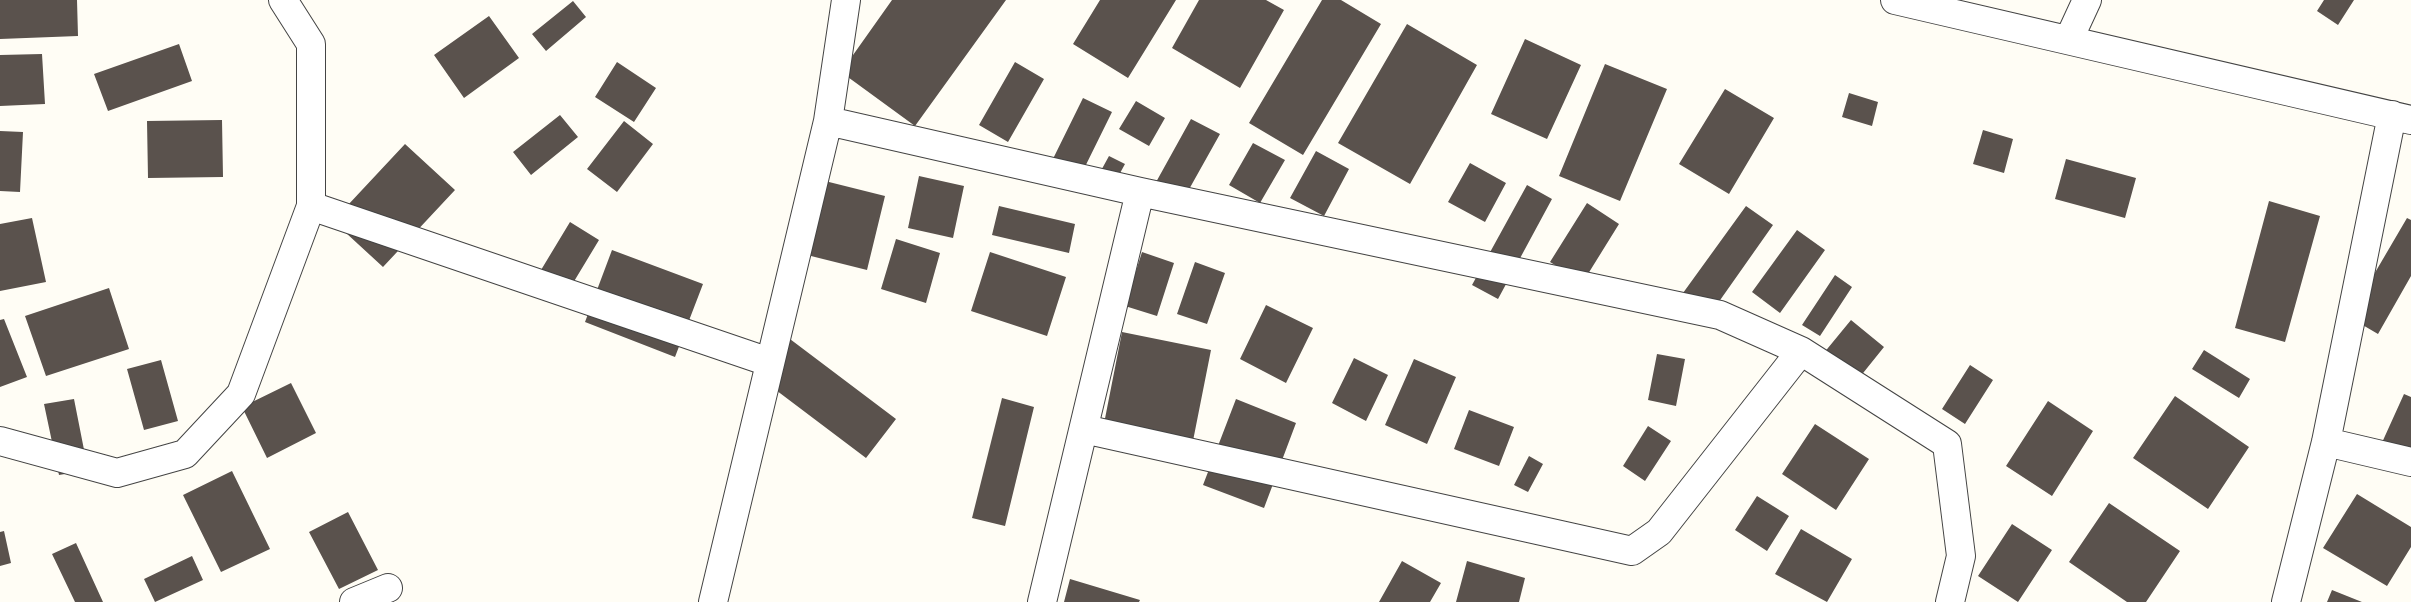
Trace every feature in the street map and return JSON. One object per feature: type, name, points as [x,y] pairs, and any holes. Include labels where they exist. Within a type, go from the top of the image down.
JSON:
[{"type":"street","points":[[0,441],[117,473],[185,454],[241,394],[311,206],[311,44],[283,0]]},
{"type":"street","points":[[712,602],[828,121],[846,0]]},
{"type":"street","points":[[1895,0],[2402,117],[2326,442],[2286,602]]},
{"type":"street","points":[[2069,39],[2087,0]]},
{"type":"street","points":[[828,121],[1140,192],[1720,315],[1801,351],[1947,444],[1961,556],[1950,602]]},
{"type":"street","points":[[1042,602],[1140,192]]},
{"type":"street","points":[[311,206],[769,362]]},
{"type":"street","points":[[1084,430],[1632,551],[1659,532],[1801,351]]},
{"type":"street","points":[[2326,442],[2411,462]]},
{"type":"street","points":[[354,602],[388,588]]},
{"type":"building","points":[[0,0],[77,0],[78,36],[0,39]]},
{"type":"building","points":[[892,0],[1006,0],[915,126],[841,72]]},
{"type":"building","points":[[1100,0],[1176,0],[1128,78],[1073,44]]},
{"type":"building","points":[[1199,0],[1266,0],[1284,10],[1240,88],[1172,48]]},
{"type":"building","points":[[1322,0],[1341,0],[1381,24],[1303,155],[1249,123]]},
{"type":"building","points":[[2324,0],[2354,0],[2338,25],[2317,11]]},
{"type":"building","points":[[573,1],[586,17],[546,51],[532,34]]},
{"type":"building","points":[[489,16],[519,58],[464,98],[434,55]]},
{"type":"building","points":[[1407,24],[1477,65],[1410,184],[1338,143]]},
{"type":"building","points":[[1525,39],[1581,65],[1547,139],[1491,114]]},
{"type":"building","points":[[179,44],[192,81],[108,111],[94,74]]},
{"type":"building","points":[[42,54],[45,104],[0,106],[0,55]]},
{"type":"building","points":[[617,62],[656,88],[634,122],[595,97]]},
{"type":"building","points":[[1015,62],[1044,79],[1008,142],[979,125]]},
{"type":"building","points":[[1605,64],[1667,89],[1620,201],[1559,176]]},
{"type":"building","points":[[1725,89],[1774,118],[1729,194],[1679,164]]},
{"type":"building","points":[[1849,93],[1878,102],[1872,126],[1842,117]]},
{"type":"building","points":[[1083,98],[1112,112],[1076,185],[1047,171]]},
{"type":"building","points":[[1136,101],[1165,118],[1149,146],[1119,129]]},
{"type":"building","points":[[560,115],[578,137],[531,175],[513,152]]},
{"type":"building","points":[[1191,119],[1220,134],[1178,209],[1150,193]]},
{"type":"building","points":[[222,120],[223,177],[148,178],[147,121]]},
{"type":"building","points":[[624,121],[653,144],[617,192],[587,169]]},
{"type":"building","points":[[1983,130],[2013,139],[2004,173],[1973,164]]},
{"type":"building","points":[[0,131],[23,132],[20,192],[0,191]]},
{"type":"building","points":[[1253,143],[1285,160],[1260,203],[1229,185]]},
{"type":"building","points":[[405,144],[455,190],[383,267],[333,221]]},
{"type":"building","points":[[1316,151],[1349,169],[1324,216],[1290,198]]},
{"type":"building","points":[[1109,156],[1125,164],[1108,195],[1092,187]]},
{"type":"building","points":[[2066,159],[2136,178],[2125,218],[2055,199]]},
{"type":"building","points":[[1470,163],[1506,183],[1485,222],[1448,202]]},
{"type":"building","points":[[919,176],[964,186],[953,238],[908,228]]},
{"type":"building","points":[[821,180],[885,196],[867,270],[803,254]]},
{"type":"building","points":[[1527,185],[1552,199],[1498,299],[1472,285]]},
{"type":"building","points":[[2269,201],[2320,216],[2285,342],[2235,328]]},
{"type":"building","points":[[1587,203],[1619,224],[1583,282],[1550,262]]},
{"type":"building","points":[[999,206],[1075,224],[1069,253],[992,235]]},
{"type":"building","points":[[1746,206],[1773,225],[1711,313],[1683,293]]},
{"type":"building","points":[[32,218],[46,282],[0,291],[0,224]]},
{"type":"building","points":[[2407,218],[2411,220],[2411,276],[2378,334],[2349,317]]},
{"type":"building","points":[[570,222],[599,240],[570,288],[541,270]]},
{"type":"building","points":[[1797,230],[1825,250],[1780,313],[1752,292]]},
{"type":"building","points":[[896,239],[940,253],[926,303],[881,289]]},
{"type":"building","points":[[612,250],[703,284],[675,357],[585,322]]},
{"type":"building","points":[[990,252],[1066,277],[1047,336],[971,311]]},
{"type":"building","points":[[1142,252],[1174,263],[1157,316],[1125,306]]},
{"type":"building","points":[[1195,262],[1225,273],[1207,324],[1177,314]]},
{"type":"building","points":[[1835,275],[1852,287],[1820,336],[1802,325]]},
{"type":"building","points":[[109,288],[129,349],[46,376],[25,316]]},
{"type":"building","points":[[1266,305],[1313,328],[1286,383],[1240,359]]},
{"type":"building","points":[[4,319],[27,377],[0,387],[0,320]]},
{"type":"building","points":[[1851,320],[1884,347],[1847,393],[1814,365]]},
{"type":"building","points":[[1122,332],[1211,350],[1189,461],[1100,444]]},
{"type":"building","points":[[782,333],[896,419],[866,458],[752,372]]},
{"type":"building","points":[[2204,350],[2250,379],[2239,398],[2192,369]]},
{"type":"building","points":[[1657,354],[1685,359],[1676,406],[1648,400]]},
{"type":"building","points":[[1354,358],[1388,375],[1366,421],[1332,403]]},
{"type":"building","points":[[1414,359],[1456,377],[1427,444],[1385,425]]},
{"type":"building","points":[[161,360],[178,421],[144,430],[127,369]]},
{"type":"building","points":[[1970,365],[1993,380],[1965,424],[1942,409]]},
{"type":"building","points":[[291,383],[316,433],[267,458],[242,407]]},
{"type":"building","points":[[2404,394],[2411,397],[2411,461],[2380,447]]},
{"type":"building","points":[[2175,396],[2249,447],[2208,509],[2133,458]]},
{"type":"building","points":[[1002,398],[1034,407],[1005,526],[972,518]]},
{"type":"building","points":[[74,399],[88,470],[59,475],[44,404]]},
{"type":"building","points":[[1236,399],[1296,423],[1264,508],[1203,485]]},
{"type":"building","points":[[2048,401],[2093,431],[2052,496],[2006,466]]},
{"type":"building","points":[[1469,410],[1514,427],[1499,466],[1454,449]]},
{"type":"building","points":[[1815,424],[1869,459],[1836,510],[1782,474]]},
{"type":"building","points":[[1648,426],[1671,441],[1645,481],[1623,466]]},
{"type":"building","points":[[1529,456],[1543,464],[1528,492],[1514,485]]},
{"type":"building","points":[[232,471],[270,549],[221,572],[183,495]]},
{"type":"building","points":[[2357,494],[2411,527],[2411,547],[2387,586],[2323,548]]},
{"type":"building","points":[[1757,496],[1789,516],[1767,551],[1735,530]]},
{"type":"building","points":[[2109,503],[2180,551],[2146,602],[2127,602],[2069,562]]},
{"type":"building","points":[[348,512],[378,570],[339,589],[309,532]]},
{"type":"building","points":[[2012,524],[2052,550],[2018,602],[1978,576]]},
{"type":"building","points":[[1801,529],[1852,559],[1827,602],[1775,574]]},
{"type":"building","points":[[4,531],[11,563],[0,566],[0,532]]},
{"type":"building","points":[[76,543],[103,602],[75,602],[52,554]]},
{"type":"building","points":[[192,556],[203,580],[155,602],[144,579]]},
{"type":"building","points":[[1402,561],[1441,583],[1430,602],[1379,602]]},
{"type":"building","points":[[1467,561],[1525,578],[1519,602],[1456,602]]},
{"type":"building","points":[[1070,579],[1140,600],[1139,602],[1064,602]]},
{"type":"building","points":[[2332,590],[2362,602],[2327,602]]}]
